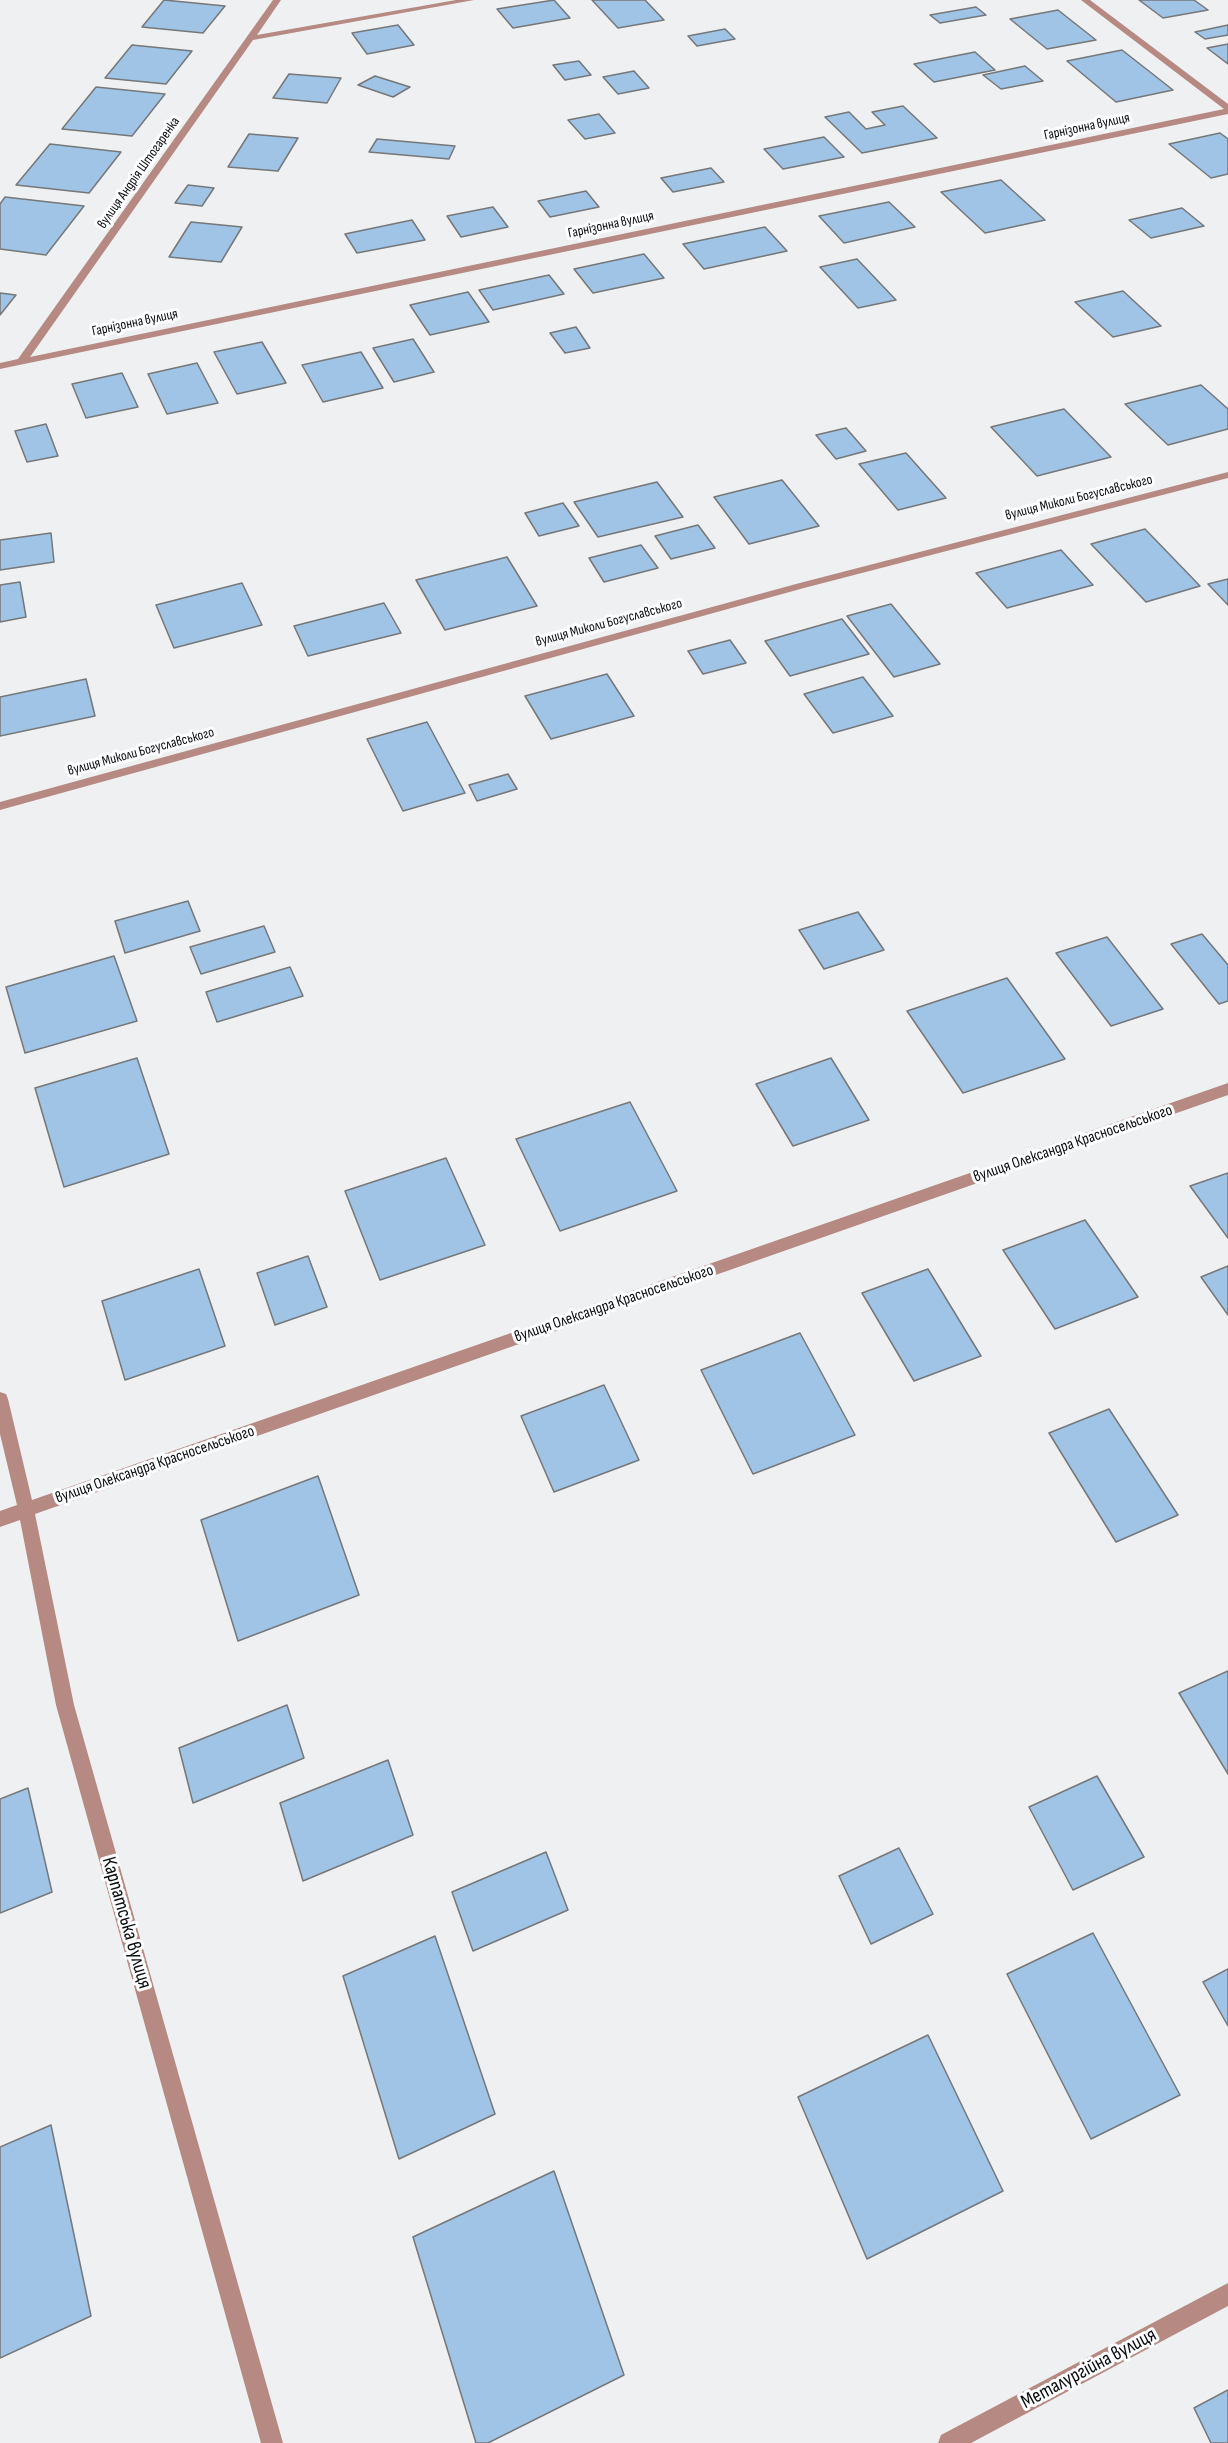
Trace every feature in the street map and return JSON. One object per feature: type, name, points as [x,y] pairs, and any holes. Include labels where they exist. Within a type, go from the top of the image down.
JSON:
[{"type":"street","name":"вулиця Андрія Штогаренка","points":[[22,361],[277,0]]},
{"type":"street","points":[[251,38],[470,0]]},
{"type":"street","points":[[1085,0],[1228,110]]},
{"type":"street","name":"Гарнізонна вулиця","points":[[0,366],[1228,110]]},
{"type":"street","name":"вулиця Миколи Богуславського","points":[[0,806],[800,586],[1228,476]]},
{"type":"street","name":"вулиця Олександра Красносельського","points":[[0,1519],[1228,1089]]},
{"type":"street","name":"Карпатська вулиця","points":[[0,1399],[26,1510],[64,1705],[272,2443]]},
{"type":"street","name":"Металургійна вулиця","points":[[949,2443],[1228,2294]]},
{"type":"building","points":[[164,0],[225,6],[203,33],[142,27]]},
{"type":"building","points":[[554,0],[570,18],[513,28],[497,9]]},
{"type":"building","points":[[592,0],[645,0],[664,20],[618,28]]},
{"type":"building","points":[[1139,0],[1194,0],[1208,10],[1163,18]]},
{"type":"building","points":[[976,7],[986,15],[940,23],[930,15]]},
{"type":"building","points":[[1058,10],[1096,40],[1047,49],[1010,19]]},
{"type":"building","points":[[398,25],[414,45],[367,54],[352,33]]},
{"type":"building","points":[[1228,25],[1228,35],[1205,39],[1195,32]]},
{"type":"building","points":[[725,29],[735,39],[697,46],[688,36]]},
{"type":"building","points":[[1228,44],[1228,64],[1207,48]]},
{"type":"building","points":[[132,45],[192,51],[166,84],[105,78]]},
{"type":"building","points":[[1122,50],[1173,90],[1116,102],[1067,61]]},
{"type":"building","points":[[975,52],[995,70],[934,82],[914,64]]},
{"type":"building","points":[[579,61],[591,75],[565,80],[553,65]]},
{"type":"building","points":[[1025,66],[1043,81],[1001,89],[983,75]]},
{"type":"building","points":[[634,71],[649,88],[618,94],[603,77]]},
{"type":"building","points":[[289,74],[341,78],[327,103],[273,98]]},
{"type":"building","points":[[375,76],[410,87],[393,97],[358,85]]},
{"type":"building","points":[[96,87],[165,94],[132,136],[62,129]]},
{"type":"building","points":[[903,106],[937,138],[862,153],[825,117],[849,112],[866,129],[885,125],[872,112]]},
{"type":"building","points":[[599,114],[615,133],[585,139],[568,120]]},
{"type":"building","points":[[1220,133],[1228,139],[1228,174],[1211,178],[1169,144]]},
{"type":"building","points":[[249,134],[298,138],[278,171],[228,167]]},
{"type":"building","points":[[824,137],[844,157],[783,169],[764,149]]},
{"type":"building","points":[[377,139],[455,146],[449,159],[369,152]]},
{"type":"building","points":[[50,144],[121,152],[89,193],[16,185]]},
{"type":"building","points":[[711,168],[724,182],[673,192],[661,178]]},
{"type":"building","points":[[1001,180],[1045,220],[985,233],[941,192]]},
{"type":"building","points":[[188,185],[214,188],[202,206],[175,203]]},
{"type":"building","points":[[586,191],[599,207],[550,217],[538,201]]},
{"type":"building","points":[[5,197],[84,206],[46,255],[0,249],[0,204]]},
{"type":"building","points":[[889,202],[915,227],[844,243],[819,216]]},
{"type":"building","points":[[493,207],[508,227],[461,237],[447,216]]},
{"type":"building","points":[[1182,208],[1204,226],[1151,238],[1129,220]]},
{"type":"building","points":[[412,220],[425,240],[357,253],[345,234]]},
{"type":"building","points":[[191,222],[242,227],[221,262],[169,257]]},
{"type":"building","points":[[765,227],[787,251],[704,269],[683,244]]},
{"type":"building","points":[[644,254],[664,278],[593,293],[574,269]]},
{"type":"building","points":[[857,259],[896,300],[858,308],[820,267]]},
{"type":"building","points":[[549,275],[564,294],[493,310],[479,290]]},
{"type":"building","points":[[1123,291],[1161,326],[1113,337],[1075,302]]},
{"type":"building","points":[[468,292],[489,322],[430,335],[410,305]]},
{"type":"building","points":[[0,293],[16,295],[0,315]]},
{"type":"building","points":[[576,327],[590,348],[565,353],[550,333]]},
{"type":"building","points":[[413,339],[434,372],[394,382],[373,348]]},
{"type":"building","points":[[262,342],[286,383],[237,394],[214,352]]},
{"type":"building","points":[[361,352],[383,388],[323,402],[302,365]]},
{"type":"building","points":[[197,363],[218,403],[167,414],[148,374]]},
{"type":"building","points":[[122,373],[138,407],[86,418],[72,384]]},
{"type":"building","points":[[1201,385],[1228,409],[1228,429],[1168,445],[1125,404]]},
{"type":"building","points":[[1064,409],[1111,457],[1037,476],[991,427]]},
{"type":"building","points":[[46,424],[58,456],[27,462],[15,431]]},
{"type":"building","points":[[846,428],[866,451],[836,459],[816,435]]},
{"type":"building","points":[[906,453],[946,498],[898,510],[859,464]]},
{"type":"building","points":[[782,480],[819,526],[749,544],[714,497]]},
{"type":"building","points":[[657,482],[683,517],[598,537],[574,502]]},
{"type":"building","points":[[563,503],[579,526],[539,536],[525,513]]},
{"type":"building","points":[[698,525],[715,548],[671,559],[655,536]]},
{"type":"building","points":[[1145,529],[1200,586],[1146,602],[1091,544]]},
{"type":"building","points":[[51,533],[54,562],[0,570],[0,540]]},
{"type":"building","points":[[641,545],[658,568],[604,582],[589,558]]},
{"type":"building","points":[[1061,550],[1093,585],[1007,608],[976,573]]},
{"type":"building","points":[[507,557],[537,606],[445,630],[416,580]]},
{"type":"building","points":[[1228,579],[1228,605],[1208,584]]},
{"type":"building","points":[[20,582],[26,617],[0,622],[0,585]]},
{"type":"building","points":[[242,583],[262,625],[174,648],[156,605]]},
{"type":"building","points":[[384,603],[401,633],[308,656],[294,626]]},
{"type":"building","points":[[891,604],[940,664],[894,677],[847,616]]},
{"type":"building","points":[[842,619],[869,654],[790,676],[765,641]]},
{"type":"building","points":[[730,640],[746,663],[703,674],[688,651]]},
{"type":"building","points":[[607,674],[634,716],[551,739],[525,696]]},
{"type":"building","points":[[863,677],[893,716],[833,733],[804,694]]},
{"type":"building","points":[[86,679],[95,716],[0,736],[0,697]]},
{"type":"building","points":[[427,722],[465,793],[403,811],[367,739]]},
{"type":"building","points":[[508,774],[517,789],[477,801],[469,785]]},
{"type":"building","points":[[188,901],[200,931],[125,953],[115,921]]},
{"type":"building","points":[[858,912],[884,950],[824,969],[799,930]]},
{"type":"building","points":[[264,926],[275,952],[201,974],[190,947]]},
{"type":"building","points":[[1202,934],[1228,965],[1228,1001],[1219,1004],[1171,944]]},
{"type":"building","points":[[1107,937],[1163,1009],[1111,1026],[1056,953]]},
{"type":"building","points":[[114,956],[137,1021],[25,1053],[6,987]]},
{"type":"building","points":[[290,967],[303,996],[217,1022],[206,992]]},
{"type":"building","points":[[1007,978],[1065,1059],[963,1093],[907,1011]]},
{"type":"building","points":[[137,1058],[169,1154],[64,1187],[35,1088]]},
{"type":"building","points":[[831,1058],[869,1120],[793,1146],[756,1084]]},
{"type":"building","points":[[630,1102],[677,1191],[560,1231],[516,1139]]},
{"type":"building","points":[[446,1158],[485,1245],[380,1280],[345,1191]]},
{"type":"building","points":[[1228,1173],[1228,1238],[1190,1186]]},
{"type":"building","points":[[1085,1220],[1138,1297],[1055,1329],[1003,1250]]},
{"type":"building","points":[[308,1256],[327,1307],[275,1325],[257,1273]]},
{"type":"building","points":[[1228,1266],[1228,1315],[1201,1277]]},
{"type":"building","points":[[199,1269],[225,1346],[125,1380],[102,1301]]},
{"type":"building","points":[[928,1269],[981,1356],[914,1381],[862,1293]]},
{"type":"building","points":[[800,1333],[855,1435],[753,1474],[701,1370]]},
{"type":"building","points":[[604,1385],[639,1460],[554,1492],[521,1416]]},
{"type":"building","points":[[1109,1409],[1178,1515],[1116,1542],[1049,1433]]},
{"type":"building","points":[[318,1476],[359,1595],[238,1641],[201,1520]]},
{"type":"building","points":[[1228,1671],[1228,1774],[1179,1693]]},
{"type":"building","points":[[287,1705],[304,1758],[193,1803],[179,1748]]},
{"type":"building","points":[[388,1760],[413,1835],[303,1881],[280,1803]]},
{"type":"building","points":[[1097,1776],[1144,1857],[1073,1890],[1029,1807]]},
{"type":"building","points":[[28,1788],[52,1892],[0,1913],[0,1799]]},
{"type":"building","points":[[899,1848],[933,1914],[871,1944],[839,1876]]},
{"type":"building","points":[[546,1852],[568,1910],[473,1951],[452,1892]]},
{"type":"building","points":[[1093,1933],[1180,2095],[1091,2139],[1007,1974]]},
{"type":"building","points":[[435,1936],[495,2114],[399,2159],[343,1976]]},
{"type":"building","points":[[1228,1969],[1228,2026],[1203,1982]]},
{"type":"building","points":[[928,2035],[1003,2191],[867,2259],[798,2097]]},
{"type":"building","points":[[51,2125],[91,2316],[0,2358],[0,2147]]},
{"type":"building","points":[[554,2171],[624,2375],[488,2443],[476,2443],[413,2237]]},
{"type":"building","points":[[1228,2390],[1228,2443],[1211,2443],[1194,2408]]}]
